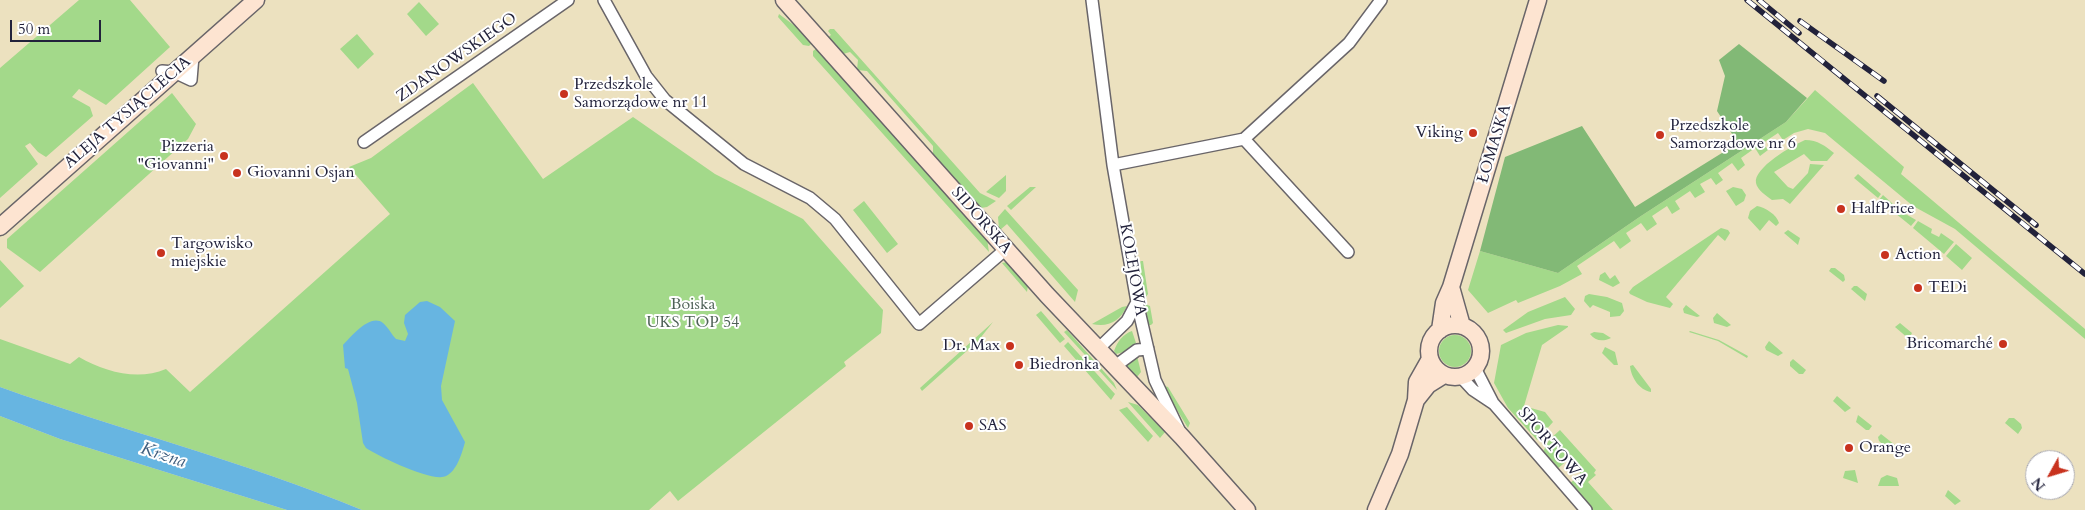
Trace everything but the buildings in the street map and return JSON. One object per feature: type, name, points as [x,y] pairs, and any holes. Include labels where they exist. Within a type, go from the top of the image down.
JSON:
[{"type":"street","name":"ZDANOWSKIEGO","points":[[364,142],[568,0]]},
{"type":"street","points":[[604,0],[646,76],[665,100],[744,164],[810,198],[835,218],[919,324],[1006,249]]},
{"type":"street","name":"SIDORSKA","points":[[784,0],[1097,350],[1182,437]]},
{"type":"street","name":"KOLEJOWA","points":[[1092,0],[1113,165],[1137,302],[1155,380],[1173,414],[1182,437],[1247,510]]},
{"type":"street","name":"ŁOMASKA","points":[[1440,330],[1444,303],[1451,287],[1538,0]]},
{"type":"street","points":[[1113,165],[1244,139],[1349,43],[1377,1]]},
{"type":"street","name":"ALEJA TYSIĄCLECIA","points":[[0,214],[168,72],[193,56],[244,2]]},
{"type":"street","name":"ALEJA TYSIĄCLECIA","points":[[0,227],[244,2]]},
{"type":"street","points":[[168,72],[191,80],[193,56]]},
{"type":"street","points":[[1244,139],[1348,252]]},
{"type":"street","points":[[1451,287],[1462,326]]},
{"type":"street","points":[[1097,350],[1127,321],[1137,302]]},
{"type":"street","points":[[1375,509],[1400,454],[1416,400],[1417,382],[1430,358],[1430,346],[1435,334],[1451,326],[1462,326],[1471,331],[1480,345],[1480,357],[1475,368],[1470,372],[1452,376],[1428,385],[1416,400]]},
{"type":"street","points":[[1114,367],[1137,350],[1148,349]]},
{"type":"street","points":[[1430,358],[1436,368],[1452,376]]},
{"type":"street","name":"SPORTOWA","points":[[1475,368],[1494,404],[1586,510]]},
{"type":"street","name":"SPORTOWA","points":[[1452,376],[1494,404]]},
{"type":"green space","points":[[79,0],[130,0],[170,47],[106,105],[79,89],[72,97],[90,107],[93,116],[46,157],[38,152],[30,143],[25,146],[38,164],[0,198],[0,68]]},
{"type":"green space","points":[[419,2],[439,24],[426,36],[407,14]]},
{"type":"green space","points":[[779,14],[803,32],[812,43],[809,46],[803,45],[778,17]]},
{"type":"green space","points":[[834,29],[980,193],[996,201],[987,207],[981,208],[933,155],[933,146],[867,71],[857,70],[858,60],[850,52],[843,54],[828,37],[831,35],[828,31]]},
{"type":"green space","points":[[357,34],[374,54],[358,69],[340,49]]},
{"type":"green space","points":[[1739,44],[1807,98],[1786,122],[1641,216],[1558,273],[1480,251],[1505,157],[1582,126],[1635,207],[1738,143],[1717,111],[1725,76],[1719,60]]},
{"type":"green space","points":[[817,48],[987,239],[989,252],[813,56],[813,51]]},
{"type":"green space","name":"Boiska UKS TOP 54","points":[[473,83],[543,179],[633,117],[715,174],[803,219],[883,310],[881,333],[844,362],[846,366],[678,501],[670,491],[649,510],[362,510],[273,476],[0,387],[0,339],[70,364],[79,357],[100,367],[122,373],[155,373],[166,369],[190,392],[390,214],[349,167],[371,158]]},
{"type":"green space","points":[[1815,90],[1904,167],[1901,174],[2085,329],[2085,339],[1955,229],[1913,206],[1825,133],[1808,129],[1794,133],[1783,140],[1778,133],[1763,143],[1768,150],[1760,156],[1755,148],[1741,158],[1745,165],[1738,171],[1732,163],[1718,173],[1723,180],[1716,185],[1711,178],[1700,184],[1705,192],[1695,198],[1690,191],[1675,201],[1680,209],[1672,214],[1667,206],[1652,216],[1657,224],[1647,231],[1641,223],[1626,233],[1631,241],[1620,249],[1614,241],[1577,266],[1582,274],[1560,286],[1518,303],[1516,300],[1488,313],[1468,290],[1480,251],[1558,273],[1641,216],[1786,122]]},
{"type":"green space","points":[[172,93],[196,124],[188,139],[40,272],[7,248],[7,239]]},
{"type":"green space","points":[[1805,140],[1818,142],[1834,153],[1827,161],[1811,161],[1804,154],[1774,172],[1788,187],[1793,189],[1808,173],[1810,164],[1824,165],[1790,204],[1783,199],[1772,200],[1758,188],[1756,183],[1757,177],[1767,164]]},
{"type":"green space","points":[[1858,174],[1881,194],[1878,198],[1854,178]]},
{"type":"green space","points":[[1006,175],[1006,191],[999,198],[986,192]]},
{"type":"green space","points":[[1030,187],[1036,187],[1011,210],[1007,206]]},
{"type":"green space","points":[[1733,187],[1742,189],[1746,195],[1744,201],[1736,206],[1726,191]]},
{"type":"green space","points":[[1883,195],[1902,212],[1916,220],[1911,226],[1879,200]]},
{"type":"green space","points":[[864,201],[898,244],[887,253],[853,210]]},
{"type":"green space","points":[[1757,206],[1770,212],[1779,223],[1776,226],[1769,220],[1760,231],[1748,218],[1750,211]]},
{"type":"green space","points":[[1005,209],[1078,290],[1075,302],[1007,224],[999,229],[998,217]]},
{"type":"green space","points":[[1918,221],[1932,229],[1931,233],[1939,237],[1941,233],[1954,242],[1944,254],[1913,228]]},
{"type":"green space","points":[[1721,228],[1728,230],[1730,233],[1725,241],[1718,235],[1666,297],[1673,304],[1670,308],[1647,302],[1630,294],[1629,292],[1633,287]]},
{"type":"green space","points":[[1788,230],[1800,238],[1798,245],[1784,233]]},
{"type":"green space","points":[[1956,244],[1972,258],[1962,270],[1946,256]]},
{"type":"green space","points":[[0,260],[24,286],[0,308]]},
{"type":"green space","points":[[1143,261],[1148,294],[1144,298],[1138,264]]},
{"type":"green space","points":[[1007,262],[1028,285],[1027,292],[1002,263]]},
{"type":"green space","points":[[1831,268],[1835,268],[1844,275],[1845,280],[1843,282],[1829,271]]},
{"type":"green space","points":[[1605,272],[1610,279],[1615,275],[1620,283],[1613,287],[1599,280],[1600,275]]},
{"type":"green space","points":[[1857,286],[1867,294],[1865,301],[1851,289]]},
{"type":"green space","points":[[1589,294],[1607,297],[1622,303],[1624,311],[1620,316],[1610,317],[1610,312],[1593,305],[1590,308],[1584,301],[1585,296]]},
{"type":"green space","points":[[1565,297],[1575,309],[1571,315],[1545,319],[1506,333],[1503,330],[1528,312]]},
{"type":"green space","points":[[1145,304],[1150,306],[1153,323],[1151,325],[1148,325]]},
{"type":"green space","points":[[1686,305],[1700,316],[1697,317],[1684,313],[1683,309]]},
{"type":"green space","points":[[1127,306],[1121,316],[1113,322],[1103,325],[1092,324],[1122,307]]},
{"type":"green space","points":[[1041,311],[1065,339],[1060,343],[1036,315]]},
{"type":"green space","points":[[1717,313],[1731,325],[1727,327],[1714,323],[1713,318]]},
{"type":"green space","points":[[993,322],[978,341],[922,391],[920,388]]},
{"type":"green space","points":[[1900,323],[1912,333],[1909,339],[1895,327]]},
{"type":"green space","points":[[1558,325],[1568,327],[1542,345],[1524,406],[1545,412],[1553,422],[1537,440],[1508,408],[1494,383],[1501,345],[1526,333]]},
{"type":"green space","points":[[1067,330],[1114,383],[1117,390],[1064,332]]},
{"type":"green space","points":[[1132,331],[1136,343],[1128,351],[1116,354],[1114,351],[1123,336]]},
{"type":"green space","points":[[1690,331],[1719,340],[1748,356],[1747,358],[1718,341]]},
{"type":"green space","points":[[1594,332],[1603,333],[1611,338],[1605,340],[1597,339],[1590,334]]},
{"type":"green space","points":[[1455,335],[1467,339],[1471,351],[1467,363],[1455,367],[1443,363],[1439,351],[1443,339]]},
{"type":"green space","points":[[1769,341],[1783,353],[1778,356],[1766,350],[1765,347]]},
{"type":"green space","points":[[1068,342],[1115,394],[1111,400],[1064,346]]},
{"type":"green space","points":[[1605,347],[1615,352],[1618,365],[1614,365],[1602,353]]},
{"type":"green space","points":[[1137,356],[1141,372],[1137,377],[1125,365]]},
{"type":"green space","points":[[1793,359],[1806,370],[1803,374],[1799,374],[1790,366],[1790,362]]},
{"type":"green space","points":[[1633,365],[1651,389],[1651,392],[1643,389],[1634,379],[1630,366]]},
{"type":"green space","points":[[1163,387],[1168,387],[1190,423],[1188,428]]},
{"type":"green space","points":[[1837,396],[1851,408],[1845,412],[1833,401]]},
{"type":"green space","points":[[1128,402],[1138,405],[1165,432],[1160,438]]},
{"type":"green space","points":[[1127,407],[1153,436],[1148,442],[1119,410]]},
{"type":"green space","points":[[1858,415],[1872,426],[1869,430],[1866,430],[1856,422]]},
{"type":"green space","points":[[0,416],[60,439],[287,510],[0,510]]},
{"type":"green space","points":[[2009,418],[2014,418],[2021,424],[2022,428],[2018,434],[2005,423]]},
{"type":"green space","points":[[1560,430],[1596,470],[1594,473],[1596,475],[1588,482],[1613,510],[1592,510],[1569,484],[1581,474],[1569,459],[1556,470],[1542,454],[1549,440]]},
{"type":"green space","points":[[1881,434],[1895,445],[1892,448],[1888,449],[1879,441],[1878,437]]},
{"type":"green space","points":[[1855,470],[1858,483],[1843,478],[1845,471]]},
{"type":"green space","points":[[1887,475],[1897,478],[1899,486],[1878,486],[1881,478]]},
{"type":"green space","points":[[1948,490],[1961,501],[1955,505],[1945,496]]},
{"type":"water","points":[[427,301],[440,307],[455,321],[441,386],[442,400],[465,442],[459,461],[453,470],[446,476],[439,477],[406,468],[366,448],[363,443],[357,403],[348,369],[345,368],[343,345],[361,327],[372,321],[383,323],[396,339],[405,341],[408,334],[404,323],[405,315],[420,302]]},
{"type":"water","name":"Krzna","points":[[0,387],[273,476],[362,510],[287,510],[60,439],[0,416]]},
{"type":"railway","points":[[1747,0],[2085,274]]},
{"type":"railway","points":[[1759,0],[1799,33]]},
{"type":"railway","points":[[1800,21],[1884,81]]},
{"type":"railway","points":[[1877,96],[2036,225]]},
{"type":"place","name":"Przedszkole Samorządowe nr 11","points":[[564,94]]},
{"type":"place","name":"Viking","points":[[1473,133]]},
{"type":"place","name":"Przedszkole Samorządowe nr 6","points":[[1660,135]]},
{"type":"place","name":"Pizzeria \"Giovanni\"","points":[[224,156]]},
{"type":"place","name":"Giovanni Osjan","points":[[237,173]]},
{"type":"place","name":"HalfPrice","points":[[1841,209]]},
{"type":"place","name":"Targowisko miejskie","points":[[161,253]]},
{"type":"place","name":"Action","points":[[1885,255]]},
{"type":"place","name":"TEDi","points":[[1918,288]]},
{"type":"place","name":"Bricomarché","points":[[2003,344]]},
{"type":"place","name":"Dr. Max","points":[[1010,346]]},
{"type":"place","name":"Biedronka","points":[[1019,365]]},
{"type":"place","name":"SAS","points":[[969,426]]},
{"type":"place","name":"Orange","points":[[1849,448]]}]
